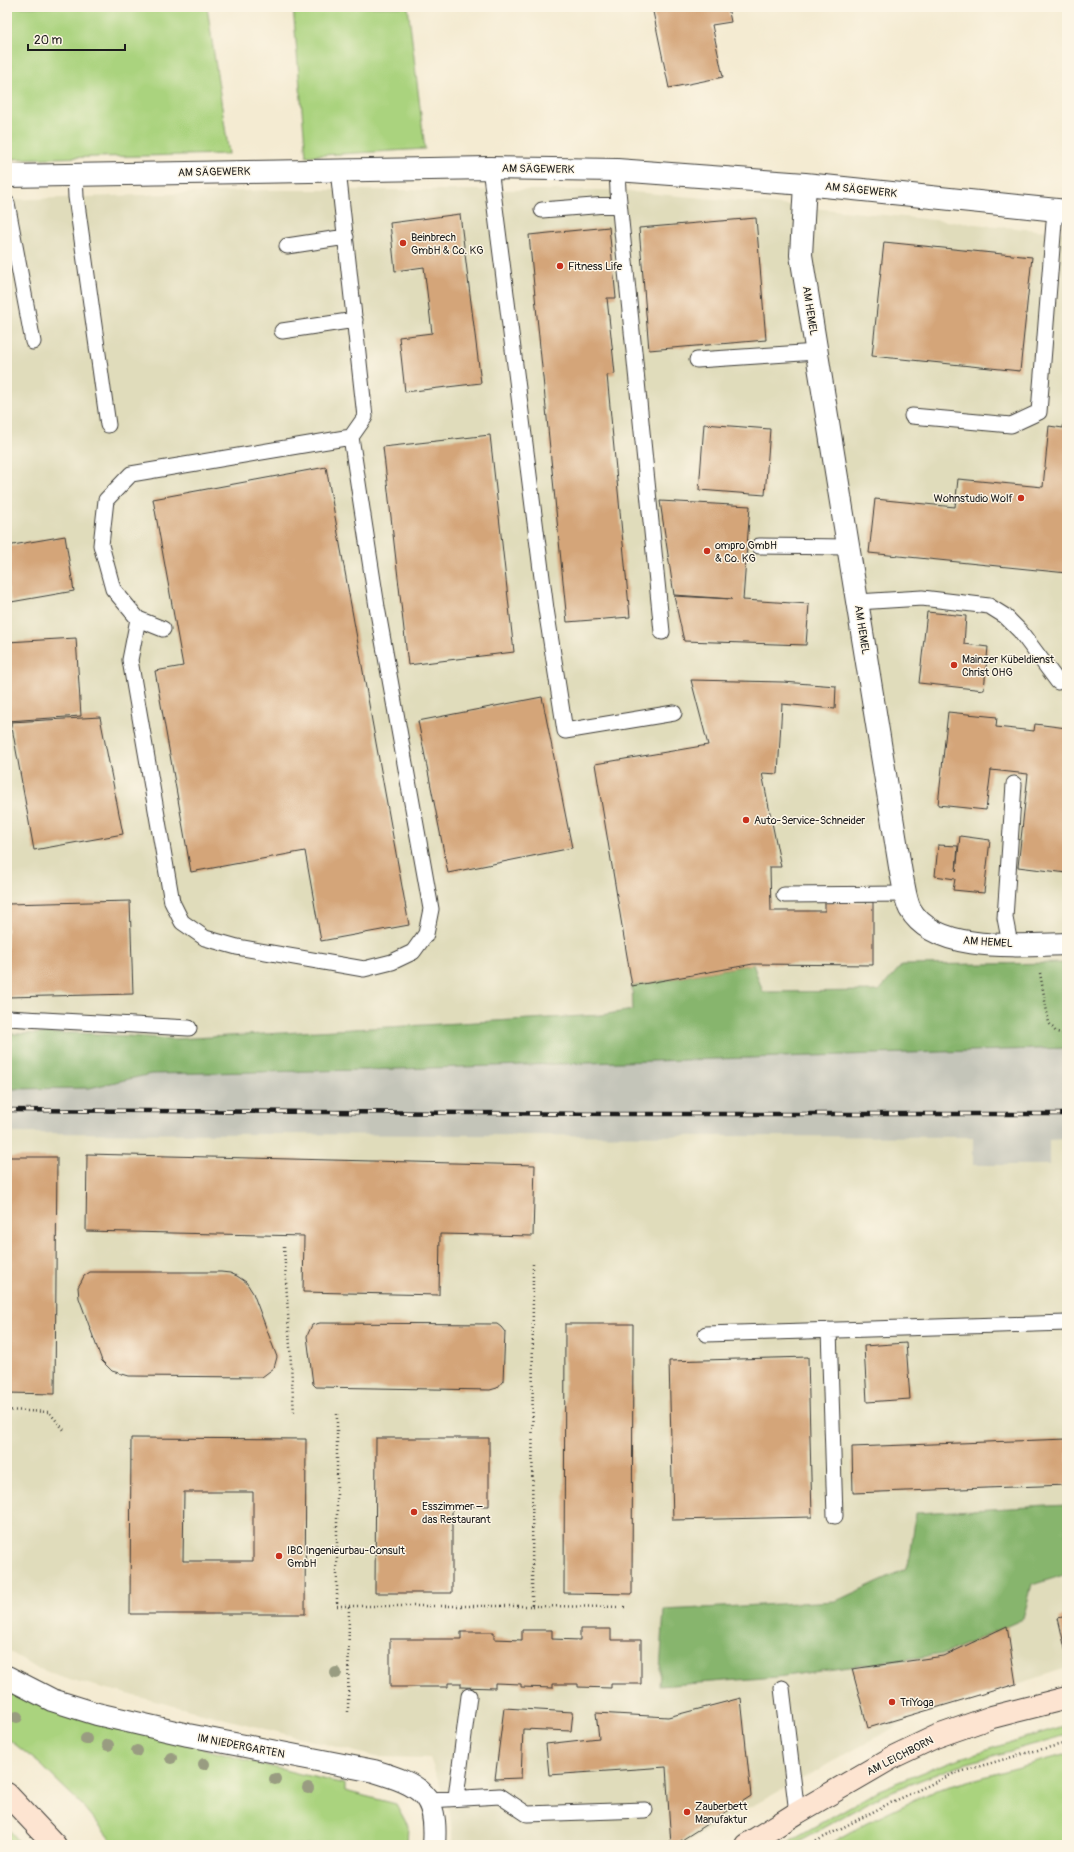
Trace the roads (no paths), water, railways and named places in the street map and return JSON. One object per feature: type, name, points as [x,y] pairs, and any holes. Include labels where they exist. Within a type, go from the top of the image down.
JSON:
[{"type":"street","name":"AM SÄGEWERK","points":[[7,176],[490,168],[617,170],[805,184],[1061,211]]},
{"type":"street","name":"AM HEMEL","points":[[805,184],[801,255],[857,602],[906,894],[910,909],[924,926],[948,938],[976,944],[1067,944]]},
{"type":"street","name":"IM NIEDERGARTEN","points":[[7,1677],[52,1700],[97,1714],[188,1735],[381,1773],[402,1780],[418,1789],[429,1800]]},
{"type":"street","name":"AM LEICHBORN","points":[[746,1845],[796,1813],[894,1756],[936,1737],[992,1717],[1067,1698]]},
{"type":"street","points":[[7,1794],[55,1845]]},
{"type":"street","points":[[429,1800],[433,1809],[435,1822],[434,1845]]},
{"type":"lane","points":[[490,168],[546,609],[565,731],[674,713]]},
{"type":"lane","points":[[138,619],[130,660],[172,902],[182,922],[205,938],[237,947],[364,969],[392,962],[413,952],[426,934],[431,909],[377,607],[351,437],[365,417],[338,170]]},
{"type":"lane","points":[[617,170],[619,204],[662,632]]},
{"type":"lane","points":[[74,175],[108,426]]},
{"type":"lane","points":[[7,203],[33,342]]},
{"type":"lane","points":[[542,210],[619,204]]},
{"type":"lane","points":[[912,416],[1011,425],[1039,412],[1061,211]]},
{"type":"lane","points":[[286,246],[346,237]]},
{"type":"lane","points":[[282,331],[355,320]]},
{"type":"lane","points":[[697,360],[817,352]]},
{"type":"lane","points":[[163,629],[138,619],[113,589],[101,545],[106,500],[131,474],[351,437]]},
{"type":"lane","points":[[759,546],[849,547]]},
{"type":"lane","points":[[857,602],[922,598],[989,606],[1005,616],[1020,631],[1058,682]]},
{"type":"lane","points":[[1010,944],[1005,918],[1014,784]]},
{"type":"lane","points":[[784,895],[906,894]]},
{"type":"lane","points":[[7,1018],[189,1028]]},
{"type":"lane","points":[[706,1334],[1067,1323]]},
{"type":"lane","points":[[830,1330],[835,1516]]},
{"type":"lane","points":[[782,1688],[796,1813]]},
{"type":"lane","points":[[456,1797],[469,1696]]},
{"type":"lane","points":[[429,1800],[456,1797],[500,1796],[526,1814],[645,1810]]},
{"type":"railway","points":[[7,1110],[618,1114],[1067,1114]]},
{"type":"place","name":"Beinbrech GmbH & Co. KG","points":[[403,243]]},
{"type":"place","name":"Fitness Life","points":[[560,266]]},
{"type":"place","name":"Wohnstudio Wolf","points":[[1021,498]]},
{"type":"place","name":"ompro GmbH & Co. KG","points":[[707,551]]},
{"type":"place","name":"Mainzer Kübeldienst Christ OHG","points":[[954,665]]},
{"type":"place","name":"Auto-Service-Schneider","points":[[746,820]]},
{"type":"place","name":"Esszimmer – das Restaurant","points":[[414,1512]]},
{"type":"place","name":"IBC Ingenieurbau-Consult GmbH","points":[[279,1556]]},
{"type":"place","name":"TriYoga","points":[[892,1702]]},
{"type":"place","name":"Zauberbett Manufaktur","points":[[687,1812]]}]
